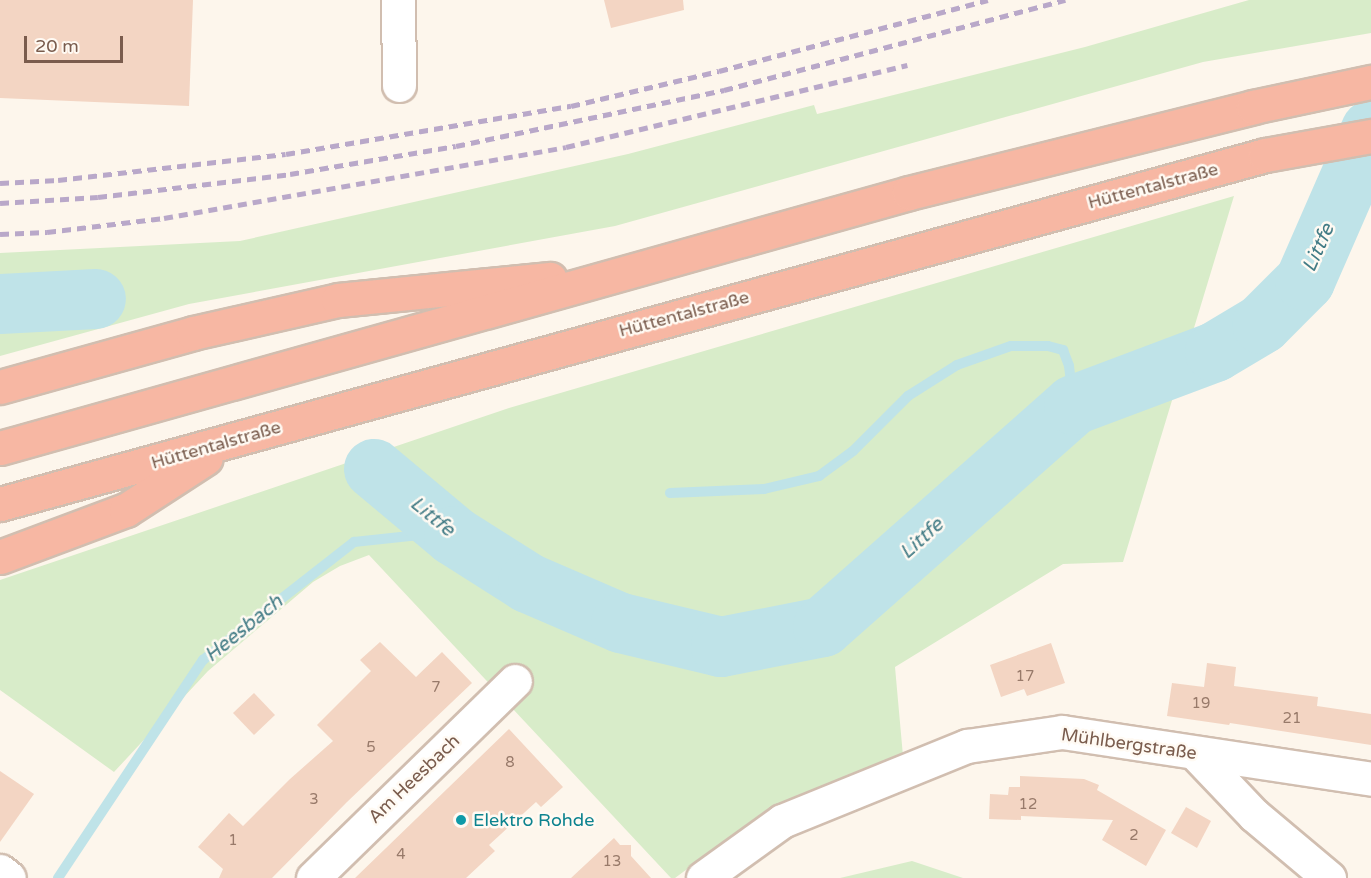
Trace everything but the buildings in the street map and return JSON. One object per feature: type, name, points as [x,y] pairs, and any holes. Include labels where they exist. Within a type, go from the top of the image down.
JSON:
[{"type":"highway","points":[[0,448],[909,193],[1253,106],[1371,82]]},
{"type":"highway","name":"Hüttentalstraße","points":[[0,504],[1265,155],[1371,136]]},
{"type":"highway","points":[[0,387],[192,333],[338,300],[635,270]]},
{"type":"highway","points":[[0,556],[126,510],[232,440]]},
{"type":"street","points":[[398,0],[399,85]]},
{"type":"street","name":"Am Heesbach","points":[[313,878],[515,681]]},
{"type":"street","name":"Mühlbergstraße","points":[[703,878],[782,821],[967,746],[1062,732],[1371,779]]},
{"type":"street","points":[[1195,753],[1254,815],[1329,878]]},
{"type":"street","points":[[0,871],[9,878]]},
{"type":"green space","points":[[1249,0],[1371,0],[1371,33],[1203,62],[615,226],[189,304],[0,356],[0,253],[240,241],[628,154],[814,105],[817,114],[838,109],[1085,47]]},
{"type":"green space","points":[[1234,196],[1123,562],[1063,564],[895,667],[903,756],[768,809],[675,878],[671,878],[369,555],[340,566],[313,582],[208,671],[114,772],[0,690],[0,580],[509,408]]},
{"type":"green space","points":[[912,861],[963,878],[840,878]]},
{"type":"waterway","name":"Littfe","points":[[374,469],[454,536],[528,583],[621,623],[721,647],[823,627],[1074,405],[1215,352],[1262,324],[1305,281],[1371,130]]},
{"type":"waterway","name":"Littfe","points":[[0,304],[96,299]]},
{"type":"waterway","points":[[670,493],[764,489],[819,476],[853,451],[908,396],[957,365],[1011,346],[1048,346],[1063,350],[1069,366],[1074,405]]},
{"type":"waterway","name":"Heesbach","points":[[58,878],[203,660],[354,542],[429,534],[454,536]]},
{"type":"railway","points":[[0,183],[58,180],[286,154],[571,106],[719,71],[988,0]]},
{"type":"railway","points":[[0,203],[98,197],[290,174],[456,146],[724,90],[1065,0]]},
{"type":"railway","points":[[0,234],[47,232],[164,218],[566,147],[907,65]]},
{"type":"place","name":"Elektro Rohde","points":[[461,820]]}]
